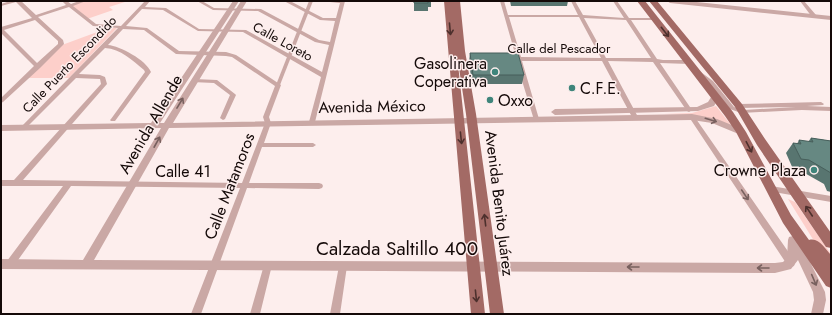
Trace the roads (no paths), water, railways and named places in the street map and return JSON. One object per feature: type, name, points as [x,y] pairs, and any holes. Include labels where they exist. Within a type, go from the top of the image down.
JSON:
[{"type":"main road","name":"Avenida Benito Juárez","points":[[448,1],[478,314]]},
{"type":"main road","name":"Avenida Benito Juárez","points":[[456,1],[497,314]]},
{"type":"main road","points":[[642,1],[716,96],[741,132],[787,219],[831,282]]},
{"type":"main road","points":[[653,1],[741,109],[830,240]]},
{"type":"main road","points":[[452,44],[457,46],[464,56]]},
{"type":"main road","points":[[779,204],[800,225],[820,253],[831,265]]},
{"type":"street","points":[[1,5],[16,1],[62,42],[60,47],[2,99]]},
{"type":"street","points":[[64,1],[95,25],[145,29],[178,53],[234,56],[278,84],[311,1]]},
{"type":"street","points":[[38,67],[1,30],[84,1]]},
{"type":"street","name":"Calle Puerto Escondido","points":[[27,124],[148,1]]},
{"type":"street","points":[[199,1],[214,9],[262,11],[317,41],[332,44]]},
{"type":"street","name":"Avenida Allende","points":[[156,122],[236,1]]},
{"type":"street","name":"Avenida Allende","points":[[86,264],[168,122],[244,1]]},
{"type":"street","points":[[286,1],[322,20],[338,20]]},
{"type":"street","points":[[312,119],[343,1],[330,1]]},
{"type":"street","points":[[502,1],[535,116]]},
{"type":"street","points":[[573,1],[633,114]]},
{"type":"street","points":[[615,1],[791,263]]},
{"type":"street","points":[[670,1],[831,18]]},
{"type":"street","points":[[802,1],[814,16]]},
{"type":"street","name":"Calle Loreto","points":[[140,8],[164,9],[194,29],[240,30],[248,32],[324,76]]},
{"type":"street","points":[[506,16],[581,16],[656,19]]},
{"type":"street","points":[[103,46],[114,46],[120,48],[147,69],[148,72],[113,120]]},
{"type":"street","name":"Calle del Pescador","points":[[504,59],[604,59],[655,60],[663,62],[688,60]]},
{"type":"street","points":[[696,71],[711,82],[732,108],[741,109],[831,105]]},
{"type":"street","points":[[16,183],[104,84],[103,78],[97,76],[74,76]]},
{"type":"street","points":[[194,81],[215,81],[233,95],[223,118]]},
{"type":"street","name":"Calle Matamoros","points":[[196,314],[259,145],[278,84]]},
{"type":"street","name":"Avenida México","points":[[690,113],[705,107],[714,101],[716,96]]},
{"type":"street","points":[[800,106],[831,109]]},
{"type":"street","name":"Avenida México","points":[[1,122],[27,124],[690,113],[714,120],[741,132]]},
{"type":"street","name":"Avenida México","points":[[168,122],[223,118],[267,120]]},
{"type":"street","name":"Avenida México","points":[[68,123],[113,120],[156,122]]},
{"type":"street","name":"Avenida México","points":[[1,128],[27,124]]},
{"type":"street","points":[[259,145],[313,145]]},
{"type":"street","name":"Calle 41","points":[[1,183],[319,186]]},
{"type":"street","points":[[6,264],[70,184]]},
{"type":"street","points":[[771,189],[831,199]]},
{"type":"street","points":[[787,219],[793,240],[819,292],[820,300],[817,314]]},
{"type":"street","points":[[791,263],[794,256],[793,240]]},
{"type":"street","name":"Calzada Saltillo 400","points":[[6,264],[775,268],[785,267],[791,263]]},
{"type":"street","points":[[255,314],[268,265]]},
{"type":"street","points":[[335,314],[342,266]]},
{"type":"place","name":"Gasolinera Coperativa","points":[[495,72]]},
{"type":"place","name":"C.F.E.","points":[[572,88]]},
{"type":"place","name":"Oxxo","points":[[490,100]]},
{"type":"place","name":"Crowne Plaza","points":[[814,170]]}]
